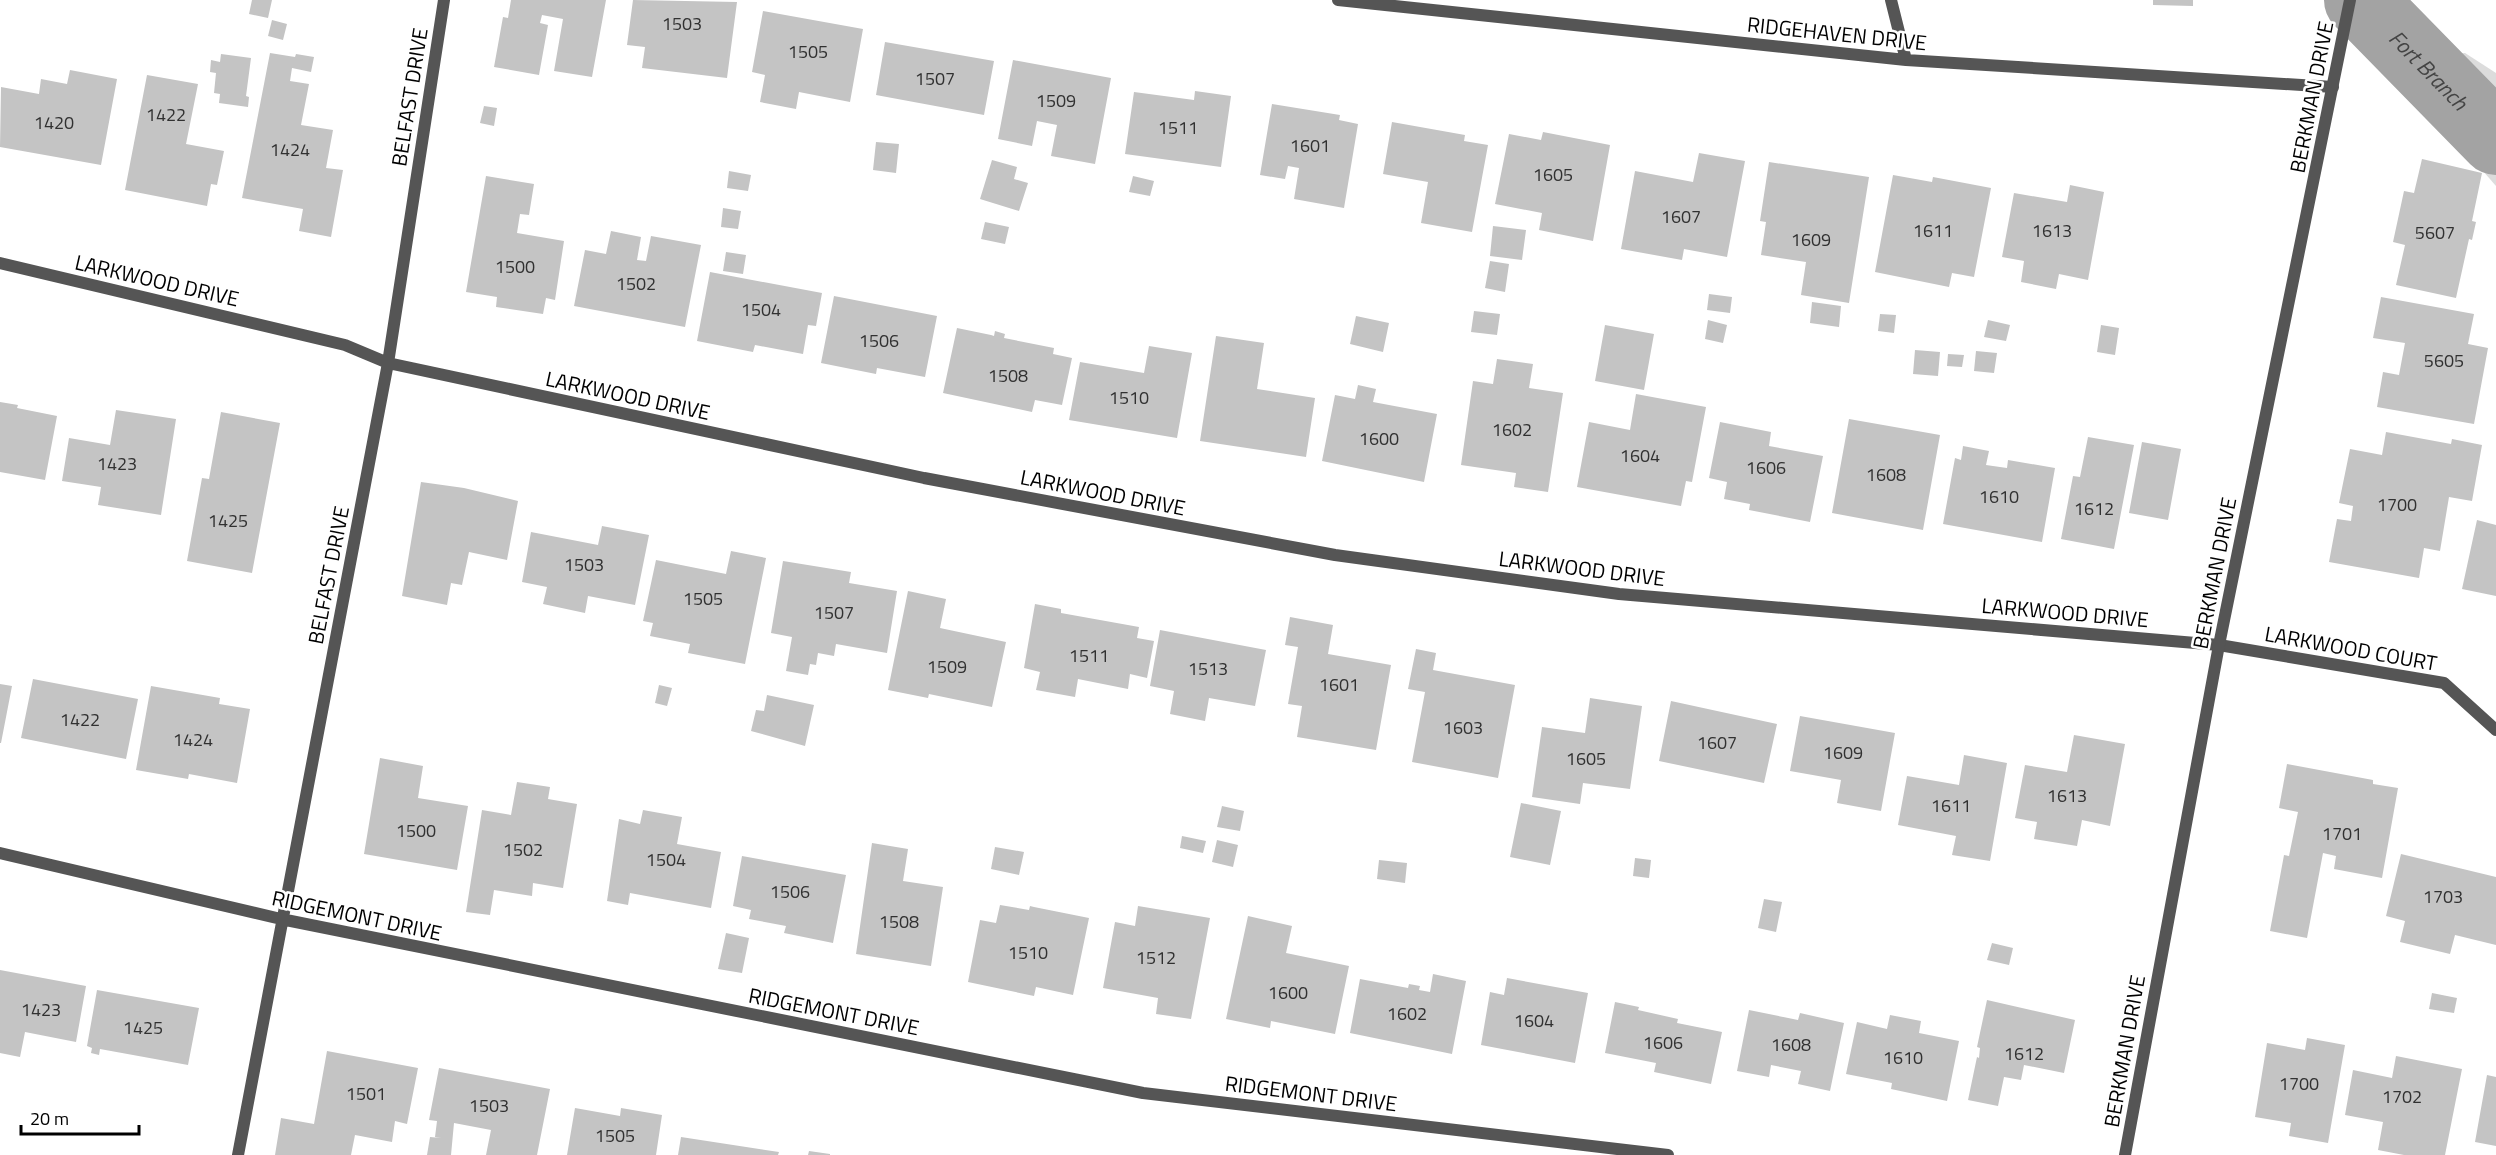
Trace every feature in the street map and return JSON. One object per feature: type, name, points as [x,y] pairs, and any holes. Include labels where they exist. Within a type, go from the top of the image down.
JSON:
[{"type":"street","name":"BELFAST DRIVE","points":[[238,1155],[388,363],[444,0]]},
{"type":"street","name":"RIDGEHAVEN DRIVE","points":[[1338,0],[1906,60],[2334,87]]},
{"type":"street","points":[[1891,0],[1906,60]]},
{"type":"street","name":"BERKMAN DRIVE","points":[[2125,1155],[2219,645],[2350,0]]},
{"type":"street","name":"LARKWOOD DRIVE","points":[[0,262],[345,345],[388,363],[924,478],[1335,555],[1619,594],[2219,645]]},
{"type":"street","name":"LARKWOOD COURT","points":[[2219,645],[2444,683],[2496,730]]},
{"type":"street","name":"RIDGEMONT DRIVE","points":[[0,853],[281,920],[1143,1094],[1668,1155]]},
{"type":"shaded area","points":[[2465,53],[2496,73],[2496,186],[2398,73],[2420,57]]},
{"type":"building","points":[[252,0],[272,0],[268,18],[249,14]]},
{"type":"building","points":[[511,0],[606,0],[592,77],[554,71],[563,19],[542,15],[540,23],[548,25],[539,75],[494,67],[503,17],[508,18]]},
{"type":"building","points":[[633,0],[737,2],[727,78],[642,68],[645,47],[627,45]]},
{"type":"building","points":[[2153,0],[2193,0],[2193,6],[2153,5]]},
{"type":"building","points":[[763,11],[863,29],[850,102],[799,92],[796,109],[760,102],[765,75],[752,72]]},
{"type":"building","points":[[272,20],[287,24],[283,40],[268,36]]},
{"type":"building","points":[[885,42],[994,61],[984,115],[876,95]]},
{"type":"building","points":[[270,53],[314,57],[311,72],[292,68],[290,81],[309,84],[301,125],[333,130],[326,168],[343,170],[331,237],[299,231],[303,209],[242,198]]},
{"type":"building","points":[[221,54],[251,58],[246,96],[249,97],[248,107],[219,103],[220,94],[214,93],[216,73],[210,72],[211,60],[220,62]]},
{"type":"building","points":[[1013,60],[1111,78],[1095,164],[1051,156],[1057,125],[1037,121],[1032,146],[998,139]]},
{"type":"building","points":[[70,70],[117,79],[101,165],[0,147],[1,87],[39,94],[41,79],[67,84]]},
{"type":"building","points":[[147,75],[198,84],[186,144],[224,151],[217,185],[211,184],[207,206],[125,190]]},
{"type":"building","points":[[1195,91],[1231,96],[1221,167],[1125,154],[1134,92],[1194,100]]},
{"type":"building","points":[[1272,104],[1340,115],[1339,120],[1358,124],[1344,208],[1294,199],[1299,168],[1288,166],[1285,179],[1260,175]]},
{"type":"building","points":[[484,106],[497,108],[494,126],[480,123]]},
{"type":"building","points":[[1392,122],[1465,135],[1464,141],[1488,145],[1472,232],[1421,223],[1428,182],[1383,174]]},
{"type":"building","points":[[1543,132],[1610,145],[1593,241],[1539,230],[1542,213],[1495,204],[1509,134],[1541,140]]},
{"type":"building","points":[[876,142],[899,144],[896,173],[873,170]]},
{"type":"building","points":[[1699,153],[1745,161],[1727,257],[1684,249],[1682,260],[1621,249],[1635,171],[1693,182]]},
{"type":"building","points":[[2422,159],[2482,173],[2472,221],[2476,222],[2472,240],[2469,239],[2456,298],[2396,285],[2405,245],[2393,242],[2404,191],[2414,193]]},
{"type":"building","points":[[992,160],[1017,167],[1014,179],[1028,183],[1019,211],[980,199]]},
{"type":"building","points":[[1769,162],[1869,177],[1849,303],[1801,295],[1806,262],[1761,255],[1766,222],[1760,221]]},
{"type":"building","points":[[729,171],[751,175],[748,191],[727,188]]},
{"type":"building","points":[[1893,175],[1932,182],[1933,177],[1991,188],[1974,277],[1952,273],[1949,287],[1875,272]]},
{"type":"building","points":[[486,176],[534,184],[529,215],[520,214],[517,233],[564,241],[555,300],[546,298],[543,314],[496,307],[497,297],[466,292]]},
{"type":"building","points":[[1133,176],[1154,181],[1150,196],[1129,192]]},
{"type":"building","points":[[2070,185],[2104,192],[2088,280],[2059,274],[2056,289],[2021,282],[2024,261],[2002,257],[2014,193],[2067,202]]},
{"type":"building","points":[[723,208],[741,211],[738,229],[721,227]]},
{"type":"building","points":[[985,222],[1009,227],[1005,244],[981,239]]},
{"type":"building","points":[[1493,226],[1526,230],[1522,260],[1490,256]]},
{"type":"building","points":[[611,231],[641,237],[637,260],[646,261],[651,236],[701,245],[685,327],[574,306],[585,250],[606,254]]},
{"type":"building","points":[[726,252],[746,255],[743,274],[723,271]]},
{"type":"building","points":[[1490,261],[1509,264],[1505,292],[1485,288]]},
{"type":"building","points":[[710,272],[822,293],[816,326],[808,325],[803,354],[755,345],[753,352],[697,341]]},
{"type":"building","points":[[1709,294],[1732,297],[1730,313],[1707,310]]},
{"type":"building","points":[[834,296],[937,316],[925,377],[877,368],[876,374],[821,363]]},
{"type":"building","points":[[2381,297],[2474,314],[2468,344],[2488,348],[2474,424],[2377,407],[2383,372],[2399,375],[2405,343],[2373,338]]},
{"type":"building","points":[[1812,302],[1841,306],[1839,327],[1810,323]]},
{"type":"building","points":[[1474,311],[1500,314],[1497,335],[1471,332]]},
{"type":"building","points":[[1880,314],[1896,315],[1894,333],[1878,331]]},
{"type":"building","points":[[1356,316],[1389,323],[1383,352],[1350,344]]},
{"type":"building","points":[[1708,320],[1727,325],[1723,343],[1705,339]]},
{"type":"building","points":[[1988,320],[2010,325],[2006,341],[1984,337]]},
{"type":"building","points":[[1605,325],[1654,334],[1644,390],[1595,381]]},
{"type":"building","points":[[2101,325],[2119,328],[2115,355],[2097,352]]},
{"type":"building","points":[[957,328],[994,336],[995,331],[1005,334],[1004,338],[1054,348],[1053,354],[1072,358],[1062,405],[1035,400],[1032,412],[943,393]]},
{"type":"building","points":[[1216,336],[1264,343],[1257,389],[1315,398],[1306,457],[1200,441]]},
{"type":"building","points":[[1149,346],[1192,353],[1177,438],[1069,420],[1080,362],[1144,373]]},
{"type":"building","points":[[1915,350],[1940,352],[1938,376],[1913,374]]},
{"type":"building","points":[[1976,351],[1997,353],[1994,373],[1974,371]]},
{"type":"building","points":[[1948,354],[1964,355],[1962,367],[1947,366]]},
{"type":"building","points":[[1497,359],[1533,364],[1529,388],[1563,393],[1548,492],[1514,487],[1516,473],[1461,465],[1473,381],[1493,384]]},
{"type":"building","points":[[1358,385],[1376,389],[1373,402],[1437,414],[1424,482],[1322,461],[1335,395],[1355,399]]},
{"type":"building","points":[[1636,394],[1706,407],[1692,482],[1686,481],[1681,506],[1577,487],[1589,422],[1630,430]]},
{"type":"building","points":[[0,402],[57,416],[45,480],[0,472]]},
{"type":"building","points":[[116,410],[176,419],[161,515],[98,505],[101,487],[62,481],[69,438],[110,445]]},
{"type":"building","points":[[221,412],[280,423],[252,573],[187,561],[202,478],[209,479]]},
{"type":"building","points":[[1849,419],[1940,435],[1923,530],[1832,513]]},
{"type":"building","points":[[1720,422],[1771,432],[1769,446],[1823,456],[1810,522],[1749,510],[1750,504],[1724,499],[1727,482],[1709,478]]},
{"type":"building","points":[[2386,432],[2451,444],[2452,439],[2482,445],[2472,501],[2449,497],[2440,551],[2424,548],[2419,578],[2329,562],[2337,519],[2351,521],[2353,506],[2339,503],[2350,449],[2382,455]]},
{"type":"building","points":[[2088,437],[2134,445],[2114,549],[2061,539],[2073,476],[2080,477]]},
{"type":"building","points":[[2142,442],[2181,449],[2168,520],[2129,513]]},
{"type":"building","points":[[1963,446],[1989,451],[1986,465],[2007,468],[2008,460],[2055,468],[2042,542],[1943,524],[1955,458],[1961,460]]},
{"type":"building","points":[[421,482],[464,488],[518,501],[507,560],[469,552],[462,585],[451,583],[447,605],[402,596]]},
{"type":"building","points":[[2477,520],[2496,525],[2496,596],[2462,589]]},
{"type":"building","points":[[602,526],[649,535],[635,605],[588,596],[585,613],[543,604],[547,587],[522,582],[531,532],[598,545]]},
{"type":"building","points":[[731,551],[766,558],[745,664],[688,653],[690,644],[650,636],[653,623],[643,621],[656,560],[726,574]]},
{"type":"building","points":[[783,561],[851,572],[849,583],[897,591],[887,653],[836,644],[834,656],[818,653],[816,665],[810,664],[808,675],[786,671],[792,637],[771,633]]},
{"type":"building","points":[[908,591],[946,599],[940,628],[1006,642],[992,707],[929,694],[928,698],[888,690]]},
{"type":"building","points":[[1035,604],[1061,609],[1061,613],[1139,627],[1137,638],[1154,641],[1147,678],[1130,674],[1128,689],[1078,679],[1075,697],[1036,690],[1040,672],[1024,668]]},
{"type":"building","points":[[1290,617],[1333,625],[1328,654],[1391,665],[1376,750],[1297,737],[1302,706],[1288,704],[1298,647],[1285,645]]},
{"type":"building","points":[[1160,630],[1266,650],[1255,706],[1209,698],[1205,721],[1170,714],[1174,691],[1150,686]]},
{"type":"building","points":[[1416,649],[1436,653],[1433,670],[1515,685],[1498,778],[1412,762],[1425,692],[1408,689]]},
{"type":"building","points":[[33,679],[138,699],[126,759],[21,738]]},
{"type":"building","points":[[0,684],[12,686],[1,743],[0,743]]},
{"type":"building","points":[[659,685],[672,688],[667,706],[655,703]]},
{"type":"building","points":[[151,686],[220,698],[219,704],[250,709],[237,783],[189,774],[188,779],[136,770]]},
{"type":"building","points":[[767,695],[814,705],[805,746],[751,731],[756,710],[764,711]]},
{"type":"building","points":[[1590,698],[1642,706],[1630,789],[1583,783],[1580,804],[1532,797],[1542,727],[1585,733]]},
{"type":"building","points":[[1671,701],[1777,724],[1764,783],[1659,761]]},
{"type":"building","points":[[1800,716],[1895,733],[1881,811],[1837,803],[1841,780],[1790,771]]},
{"type":"building","points":[[2074,735],[2125,744],[2110,826],[2082,820],[2077,846],[2034,839],[2037,822],[2015,818],[2025,765],[2067,772]]},
{"type":"building","points":[[1964,755],[2007,763],[1990,861],[1952,855],[1956,836],[1898,825],[1907,776],[1959,785]]},
{"type":"building","points":[[380,758],[423,766],[418,798],[468,806],[457,870],[364,854]]},
{"type":"building","points":[[2287,764],[2373,780],[2373,784],[2398,788],[2382,878],[2334,869],[2336,856],[2323,853],[2307,938],[2270,931],[2284,855],[2289,856],[2298,812],[2279,808]]},
{"type":"building","points":[[517,782],[550,787],[548,799],[577,804],[563,888],[533,883],[532,896],[494,890],[490,915],[466,912],[482,810],[511,815]]},
{"type":"building","points":[[1521,803],[1561,811],[1550,865],[1510,857]]},
{"type":"building","points":[[1222,806],[1244,811],[1240,831],[1217,827]]},
{"type":"building","points":[[643,810],[682,817],[677,844],[721,852],[711,908],[630,893],[628,905],[607,901],[619,819],[640,824]]},
{"type":"building","points":[[1182,836],[1206,841],[1203,853],[1180,848]]},
{"type":"building","points":[[1217,840],[1238,845],[1233,867],[1212,862]]},
{"type":"building","points":[[872,843],[908,849],[903,881],[943,887],[931,966],[856,954]]},
{"type":"building","points":[[995,847],[1024,852],[1019,875],[991,869]]},
{"type":"building","points":[[2401,854],[2496,877],[2496,945],[2455,935],[2450,954],[2400,942],[2405,921],[2386,916]]},
{"type":"building","points":[[742,856],[846,875],[833,943],[784,933],[786,926],[749,919],[751,910],[733,906]]},
{"type":"building","points":[[1635,858],[1651,860],[1649,878],[1633,876]]},
{"type":"building","points":[[1379,860],[1407,863],[1405,883],[1377,879]]},
{"type":"building","points":[[1764,899],[1782,902],[1776,932],[1758,928]]},
{"type":"building","points":[[1000,905],[1029,910],[1030,906],[1089,918],[1073,995],[1036,987],[1034,996],[968,982],[980,920],[996,923]]},
{"type":"building","points":[[1138,906],[1210,918],[1191,1019],[1156,1014],[1158,998],[1103,988],[1115,922],[1135,926]]},
{"type":"building","points":[[1248,916],[1292,926],[1286,953],[1349,966],[1335,1034],[1271,1021],[1270,1028],[1226,1019]]},
{"type":"building","points":[[726,933],[749,938],[742,973],[718,969]]},
{"type":"building","points":[[1992,943],[2013,948],[2009,965],[1987,960]]},
{"type":"building","points":[[0,970],[86,986],[76,1042],[25,1032],[20,1057],[0,1053]]},
{"type":"building","points":[[1433,974],[1466,981],[1452,1054],[1350,1033],[1360,979],[1408,988],[1409,984],[1420,986],[1419,990],[1430,992]]},
{"type":"building","points":[[1507,978],[1588,993],[1575,1063],[1481,1045],[1490,992],[1504,995]]},
{"type":"building","points":[[97,990],[199,1008],[188,1065],[100,1049],[99,1055],[91,1053],[92,1048],[87,1046]]},
{"type":"building","points":[[2432,993],[2457,998],[2454,1013],[2429,1009]]},
{"type":"building","points":[[1987,1000],[2075,1020],[2064,1073],[2024,1065],[2021,1080],[2004,1077],[1998,1106],[1968,1100],[1977,1057],[1979,1058],[1980,1048],[1977,1047]]},
{"type":"building","points":[[1615,1002],[1678,1019],[1677,1023],[1722,1032],[1711,1084],[1654,1072],[1656,1063],[1605,1053]]},
{"type":"building","points":[[1749,1010],[1798,1020],[1800,1013],[1844,1023],[1830,1091],[1798,1084],[1801,1071],[1771,1065],[1769,1077],[1737,1071]]},
{"type":"building","points":[[1890,1015],[1921,1021],[1919,1033],[1959,1041],[1947,1101],[1891,1089],[1892,1083],[1846,1074],[1857,1022],[1887,1029]]},
{"type":"building","points":[[2307,1038],[2345,1045],[2328,1143],[2289,1136],[2291,1123],[2255,1117],[2267,1043],[2305,1050]]},
{"type":"building","points":[[327,1051],[418,1068],[407,1124],[395,1121],[392,1142],[355,1135],[351,1155],[275,1155],[281,1118],[314,1124]]},
{"type":"building","points":[[2396,1056],[2462,1069],[2445,1155],[2404,1155],[2378,1150],[2383,1122],[2345,1115],[2353,1070],[2392,1078]]},
{"type":"building","points":[[439,1068],[550,1089],[537,1155],[486,1155],[491,1130],[454,1123],[451,1155],[427,1155],[430,1137],[441,1138],[435,1137],[437,1121],[429,1120]]},
{"type":"building","points":[[2487,1075],[2496,1077],[2496,1146],[2475,1142]]},
{"type":"building","points":[[575,1108],[620,1116],[621,1108],[662,1115],[656,1155],[567,1155]]},
{"type":"building","points":[[681,1137],[779,1152],[778,1155],[678,1155]]},
{"type":"building","points":[[809,1151],[830,1154],[830,1155],[808,1155]]},
{"type":"waterway","name":"Fort Branch","points":[[2360,0],[2496,139]]}]
